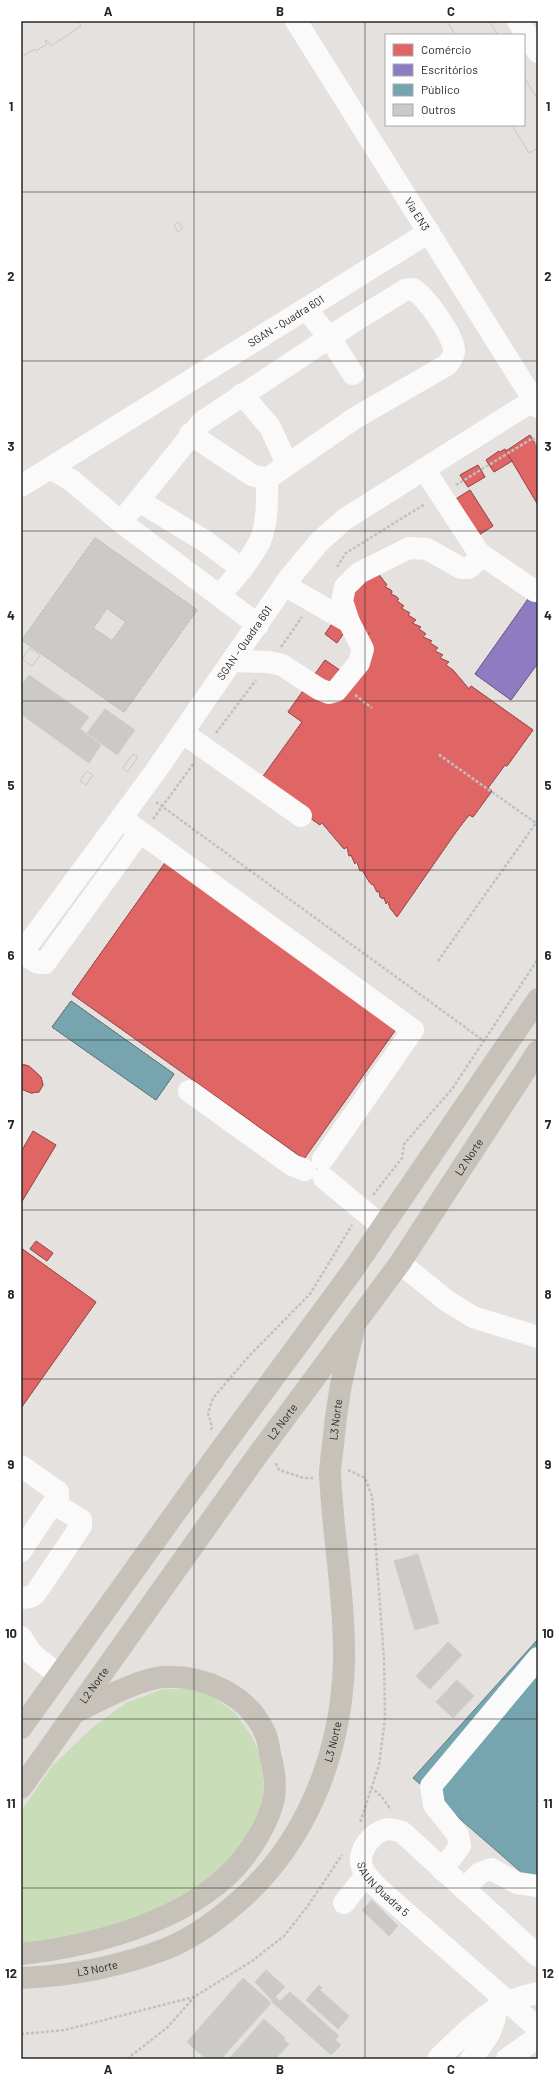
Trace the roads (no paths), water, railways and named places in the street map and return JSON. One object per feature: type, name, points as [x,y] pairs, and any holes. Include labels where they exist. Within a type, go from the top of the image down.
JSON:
[{"type":"main road","points":[[21,1728],[62,1665],[353,1270],[538,999]]},
{"type":"main road","name":"L2 Norte","points":[[21,1788],[254,1460],[400,1263],[538,1051]]},
{"type":"main road","name":"L3 Norte","points":[[21,1978],[56,1977],[114,1965],[169,1947],[211,1924],[248,1894],[286,1851],[310,1809],[328,1762],[340,1717],[344,1662],[342,1602],[330,1473],[341,1378],[356,1321]]},
{"type":"main road","points":[[21,1714],[62,1665]]},
{"type":"main road","points":[[21,1954],[92,1941],[136,1928],[169,1914],[205,1892],[239,1862],[268,1818],[274,1798],[275,1772],[265,1733],[252,1712],[236,1698],[214,1685],[190,1678],[162,1677],[109,1696],[73,1714]]},
{"type":"street","name":"Via EN3","points":[[296,21],[536,404]]},
{"type":"street","points":[[518,21],[538,52]]},
{"type":"street","name":"SGAN - Quadra 601","points":[[21,486],[429,232]]},
{"type":"street","points":[[121,522],[139,501],[190,434],[202,422],[329,337],[405,290],[413,289],[424,297],[453,344],[454,355],[446,365],[355,418],[267,479]]},
{"type":"street","points":[[306,309],[329,337],[353,374]]},
{"type":"street","points":[[242,394],[270,427],[287,464]]},
{"type":"street","name":"SGAN - Quadra 601","points":[[21,954],[183,732],[258,625],[284,585],[320,541],[345,519],[424,469],[536,404]]},
{"type":"street","points":[[190,434],[252,475],[267,479]]},
{"type":"street","points":[[50,468],[71,480],[121,522],[258,625]]},
{"type":"street","points":[[424,469],[479,552],[535,591]]},
{"type":"street","points":[[219,596],[242,569],[260,540],[265,523],[267,479]]},
{"type":"street","points":[[139,501],[205,541],[242,569]]},
{"type":"street","points":[[233,661],[269,662],[282,664],[319,689],[329,693],[336,691],[359,662],[363,650],[349,622],[342,601],[345,586],[359,573],[409,548],[428,549],[461,568],[469,568],[476,562],[479,552]]},
{"type":"street","points":[[284,585],[349,622]]},
{"type":"street","points":[[183,732],[301,816]]},
{"type":"street","points":[[121,818],[413,1030],[317,1169]]},
{"type":"street","points":[[21,954],[38,963],[45,963],[140,832]]},
{"type":"street","points":[[189,1091],[292,1165],[317,1169],[383,1227]]},
{"type":"street","points":[[400,1263],[447,1301],[473,1317],[538,1337]]},
{"type":"street","points":[[21,1466],[58,1492],[56,1506]]},
{"type":"street","points":[[21,1551],[48,1508],[56,1506],[81,1520],[81,1526],[35,1594],[30,1597],[21,1598]]},
{"type":"street","points":[[21,1637],[32,1654],[62,1665]]},
{"type":"street","points":[[538,1658],[431,1786],[434,1805],[458,1835],[460,1846],[442,1870],[538,1955]]},
{"type":"street","name":"SAUN Quadra 5","points":[[442,1870],[402,1832],[392,1829],[384,1830],[373,1835],[362,1852],[362,1866],[366,1875],[502,2006],[538,2028]]},
{"type":"street","points":[[464,1889],[480,1873],[491,1869],[517,1883],[538,1886]]},
{"type":"street","points":[[344,1903],[366,1875]]},
{"type":"street","points":[[438,2059],[474,2024],[502,2006],[538,1993]]},
{"type":"street","points":[[471,2059],[490,2033],[502,2006]]},
{"type":"street","points":[[507,2059],[538,2037]]}]
